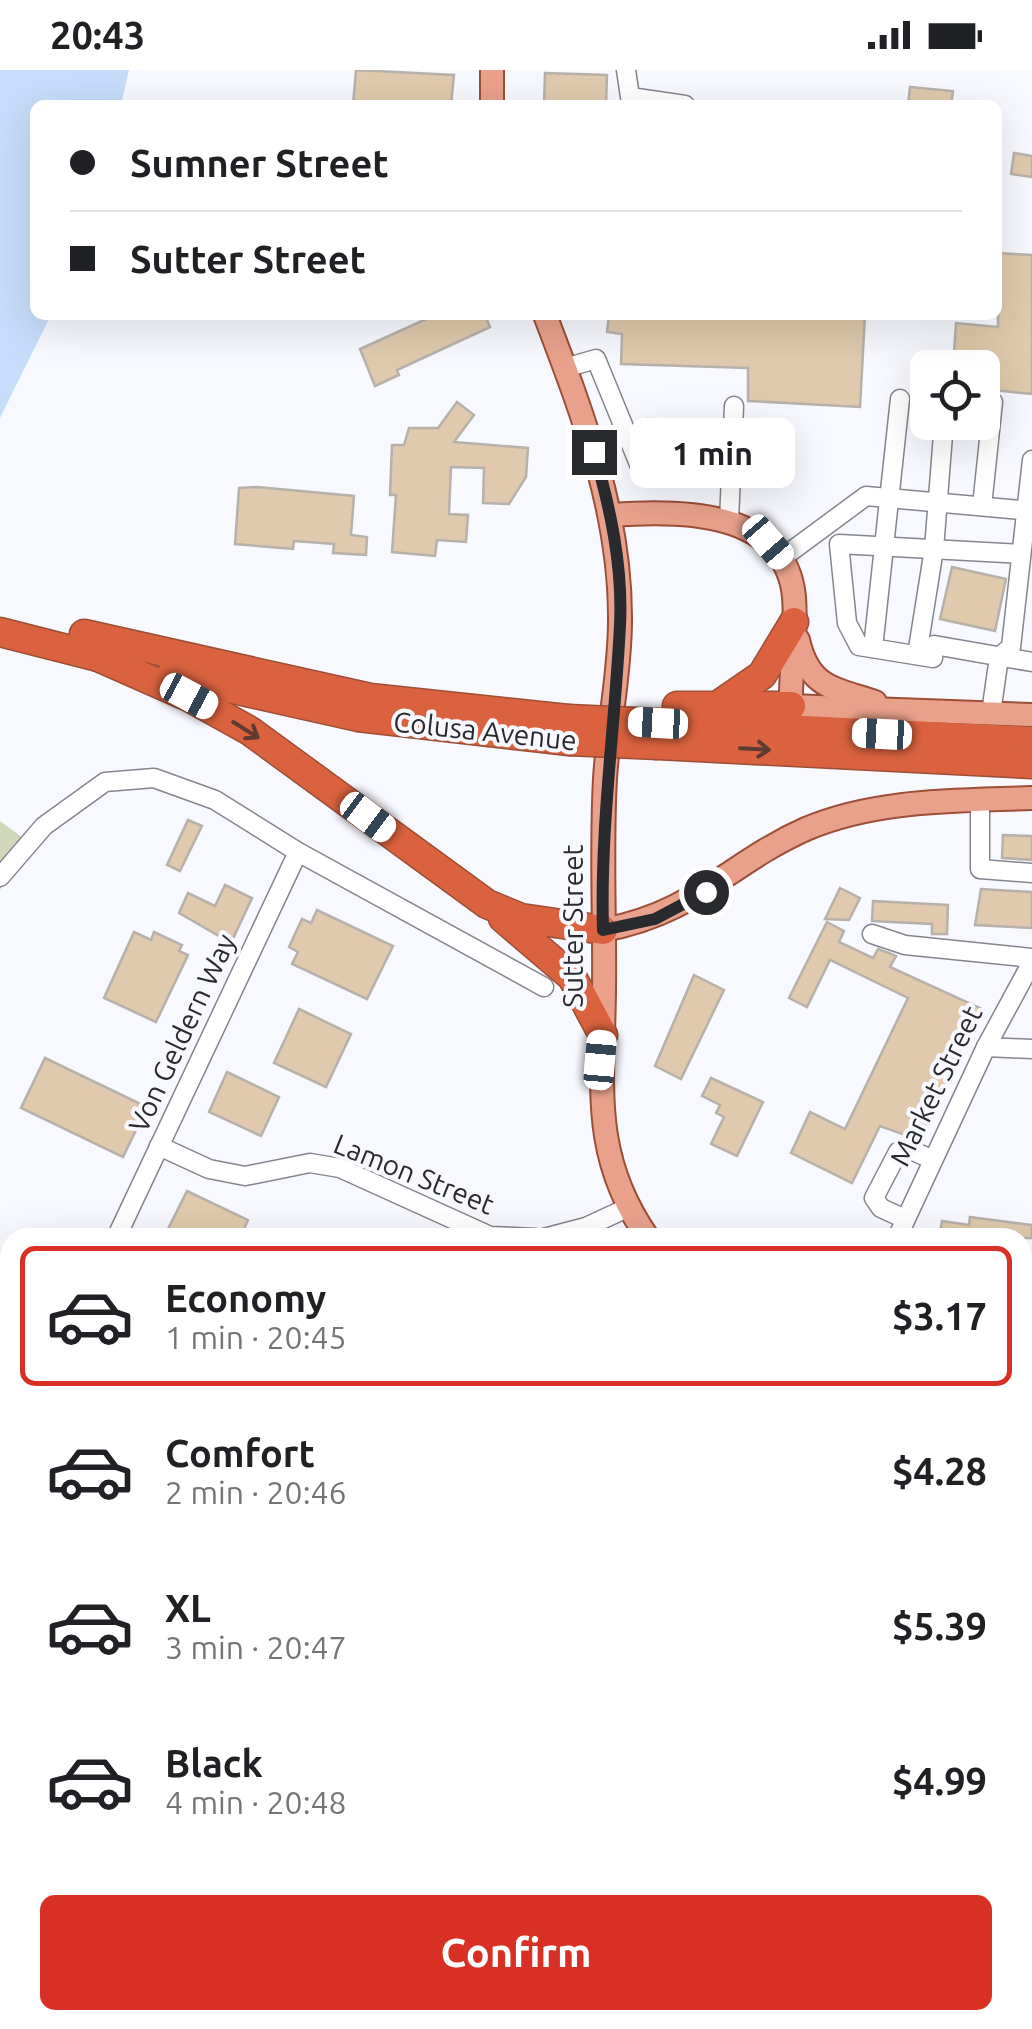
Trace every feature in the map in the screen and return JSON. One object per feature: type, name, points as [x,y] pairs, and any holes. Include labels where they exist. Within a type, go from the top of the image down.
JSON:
[{"type":"highway","points":[[0,613],[68,640]]},
{"type":"highway","points":[[657,725],[717,706],[762,675],[794,622]]},
{"type":"highway","points":[[0,632],[68,640]]},
{"type":"highway","name":"Colusa Avenue","points":[[68,640],[96,656],[358,718],[657,725],[1032,741]]},
{"type":"highway","name":"Colusa Avenue","points":[[68,640],[294,684],[457,710],[568,722]]},
{"type":"highway","points":[[96,656],[189,696],[250,731],[488,904],[572,977],[602,1035]]},
{"type":"highway","points":[[717,706],[791,706]]},
{"type":"highway","name":"Colusa Avenue","points":[[657,725],[1032,764]]},
{"type":"highway","points":[[488,904],[521,918],[603,930]]},
{"type":"main road","points":[[492,70],[492,100]]},
{"type":"main road","name":"Sutter Street","points":[[547,320],[612,515],[620,622],[605,774],[602,1118],[609,1164],[627,1208],[641,1228]]},
{"type":"main road","points":[[612,515],[658,512],[729,521],[768,542],[782,558],[794,595],[791,706],[1032,715]]},
{"type":"main road","points":[[794,622],[804,664],[815,678],[896,709]]},
{"type":"main road","points":[[603,930],[655,919],[683,906],[804,830],[845,816],[1032,798]]},
{"type":"street","points":[[626,70],[630,97],[654,100]]},
{"type":"street","points":[[565,368],[596,359],[639,464],[731,469]]},
{"type":"street","points":[[873,648],[900,398]]},
{"type":"street","points":[[729,521],[734,406]]},
{"type":"street","points":[[918,656],[934,549],[942,440]]},
{"type":"street","points":[[982,506],[989,440]]},
{"type":"street","points":[[992,713],[999,656],[1010,647],[1025,578],[1021,554],[1032,460]]},
{"type":"street","points":[[782,558],[866,496],[1029,511]]},
{"type":"street","points":[[1021,554],[839,544],[847,623],[859,646],[933,658],[934,645],[1032,662]]},
{"type":"street","points":[[0,877],[44,826],[105,782],[154,778],[215,800],[298,852],[544,987]]},
{"type":"street","points":[[980,800],[980,868],[1032,873]]},
{"type":"street","name":"Von Geldern Way","points":[[121,1228],[298,852]]},
{"type":"street","points":[[872,934],[905,944],[1032,960]]},
{"type":"street","name":"Market Street","points":[[901,1228],[986,1047],[1032,960]]},
{"type":"street","points":[[986,1047],[1032,1049]]},
{"type":"street","name":"Lamon Street","points":[[159,1146],[209,1168],[245,1176],[310,1164],[340,1168],[472,1228]]},
{"type":"street","points":[[905,1219],[881,1208],[874,1198],[898,1152],[911,1150],[933,1160]]},
{"type":"street","points":[[586,1228],[627,1208]]},
{"type":"green space","points":[[0,821],[23,838],[0,890]]},
{"type":"water","points":[[0,70],[129,70],[122,100],[30,100],[30,320],[49,320],[0,418]]},
{"type":"building","points":[[356,70],[454,75],[452,100],[353,100]]},
{"type":"building","points":[[545,73],[607,75],[606,100],[544,100]]},
{"type":"building","points":[[910,87],[953,91],[952,100],[909,100]]},
{"type":"building","points":[[1014,153],[1032,156],[1032,177],[1011,174]]},
{"type":"building","points":[[1002,253],[1032,255],[1032,394],[1000,391],[1000,350],[954,350],[956,323],[998,327],[998,320],[1002,320]]},
{"type":"building","points":[[424,320],[487,320],[490,327],[397,370],[399,375],[375,386],[360,349]]},
{"type":"building","points":[[608,320],[865,320],[860,407],[748,401],[748,368],[621,364],[622,334],[607,332]]},
{"type":"building","points":[[457,402],[474,415],[454,442],[528,448],[526,477],[509,504],[483,503],[484,468],[451,467],[449,514],[468,515],[466,542],[437,540],[435,556],[392,552],[396,495],[390,495],[392,445],[404,445],[409,428],[438,428]]},
{"type":"building","points":[[647,419],[703,422],[702,444],[646,441]]},
{"type":"building","points":[[239,488],[354,496],[351,535],[367,537],[366,555],[333,553],[334,544],[294,541],[293,549],[235,544]]},
{"type":"building","points":[[952,567],[1006,579],[995,631],[940,619]]},
{"type":"building","points":[[188,820],[202,826],[180,871],[167,865]]},
{"type":"building","points":[[1003,835],[1032,836],[1032,860],[1002,858]]},
{"type":"building","points":[[225,885],[252,898],[231,943],[179,913],[188,893],[215,906]]},
{"type":"building","points":[[840,888],[860,898],[849,920],[825,919]]},
{"type":"building","points":[[981,889],[1032,892],[1032,928],[975,925]]},
{"type":"building","points":[[873,901],[948,905],[947,934],[932,934],[932,924],[872,921]]},
{"type":"building","points":[[317,910],[393,946],[367,999],[292,964],[298,952],[289,947],[302,919],[311,923]]},
{"type":"building","points":[[827,922],[844,931],[839,942],[873,958],[878,949],[896,956],[890,967],[980,1008],[919,1140],[880,1126],[852,1183],[791,1153],[810,1112],[845,1129],[908,998],[830,960],[807,1007],[789,998]]},
{"type":"building","points":[[134,932],[151,940],[154,932],[182,945],[179,951],[188,955],[156,1022],[104,998]]},
{"type":"building","points":[[694,975],[724,990],[681,1079],[655,1066]]},
{"type":"building","points":[[299,1009],[351,1034],[326,1087],[274,1063]]},
{"type":"building","points":[[45,1058],[147,1107],[123,1157],[21,1108]]},
{"type":"building","points":[[227,1072],[279,1097],[261,1136],[209,1112]]},
{"type":"building","points":[[711,1078],[763,1102],[737,1156],[711,1144],[724,1117],[716,1113],[720,1105],[702,1096]]},
{"type":"building","points":[[187,1191],[248,1220],[244,1228],[168,1228]]},
{"type":"building","points":[[970,1217],[1032,1228],[941,1228],[942,1221],[969,1225]]},
{"type":"route","points":[[594,452],[612,515],[620,622],[605,774],[603,930],[655,919],[706,892]]}]
